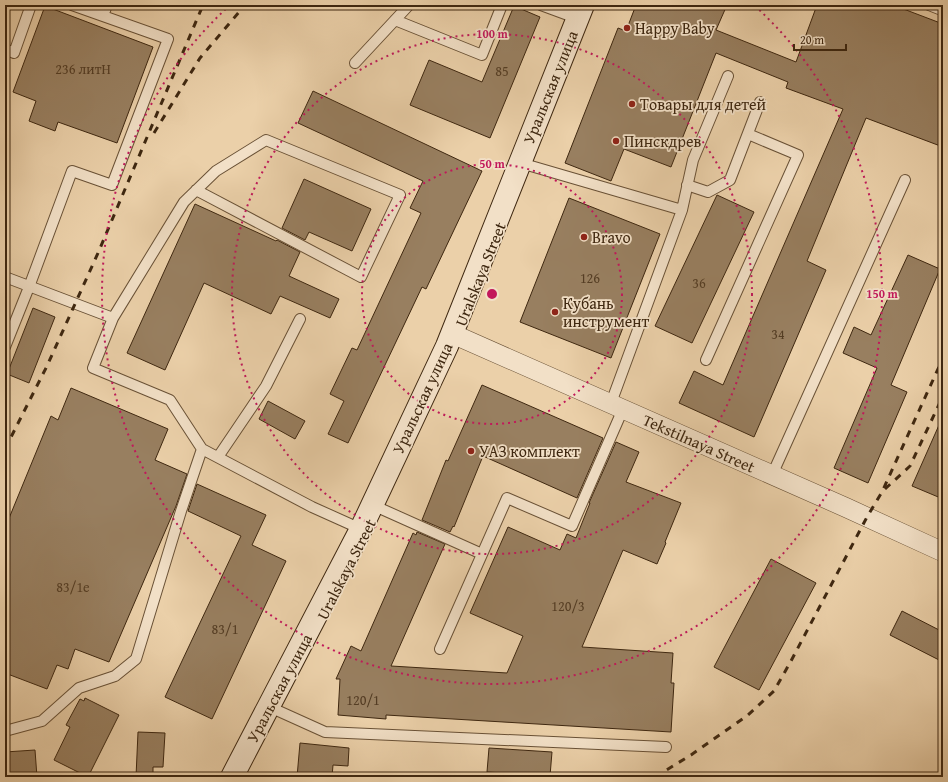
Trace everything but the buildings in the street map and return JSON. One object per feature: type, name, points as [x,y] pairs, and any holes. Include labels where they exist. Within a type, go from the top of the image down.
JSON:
[{"type":"main road","name":"Uralskaya Street","points":[[272,707],[366,531],[377,507],[453,334],[524,164],[582,12]]},
{"type":"main road","name":"Уральская улица","points":[[238,777],[361,529],[453,334],[582,12]]},
{"type":"main road","name":"Уральская улица","points":[[232,777],[272,707]]},
{"type":"street","name":"Tekstilnaya Street","points":[[453,334],[943,552]]},
{"type":"lane","points":[[5,49],[14,53],[31,5]]},
{"type":"lane","points":[[5,347],[72,171],[112,185],[168,39],[72,5]]},
{"type":"lane","points":[[103,16],[107,5]]},
{"type":"lane","points":[[355,63],[409,5]]},
{"type":"lane","points":[[395,20],[482,55],[502,5]]},
{"type":"lane","points":[[541,5],[582,12]]},
{"type":"lane","points":[[440,649],[507,498],[572,526],[617,406],[682,210],[693,160],[728,76]]},
{"type":"lane","points":[[688,185],[708,192],[730,180],[760,102]]},
{"type":"lane","points":[[706,360],[798,155],[748,134]]},
{"type":"lane","points":[[196,190],[361,277],[400,195],[266,140],[216,171],[196,190],[184,202],[113,318],[93,368],[170,400],[202,449],[312,508],[361,529]]},
{"type":"lane","points":[[524,164],[682,210]]},
{"type":"lane","points":[[772,475],[905,180]]},
{"type":"lane","points":[[5,277],[113,318]]},
{"type":"lane","points":[[218,457],[266,386],[300,319]]},
{"type":"lane","points":[[5,730],[42,721],[79,688],[114,676],[136,659],[202,449]]},
{"type":"lane","points":[[377,507],[482,554]]},
{"type":"lane","points":[[272,707],[325,732],[666,747]]},
{"type":"railway","points":[[5,449],[47,366],[98,253],[203,5]]},
{"type":"railway","points":[[154,133],[200,58],[245,5]]},
{"type":"railway","points":[[655,777],[691,755],[748,715],[774,691],[867,517],[882,492],[943,358]]},
{"type":"railway","points":[[885,489],[910,466],[943,396]]},
{"type":"place","name":"Happy Baby","points":[[627,28]]},
{"type":"place","name":"Товары для детей","points":[[632,104]]},
{"type":"place","name":"Пинскдрев","points":[[616,141]]},
{"type":"place","name":"Bravo","points":[[584,237]]},
{"type":"place","name":"Кубань инструмент","points":[[555,312]]},
{"type":"place","name":"УАЗ комплект","points":[[471,451]]}]
